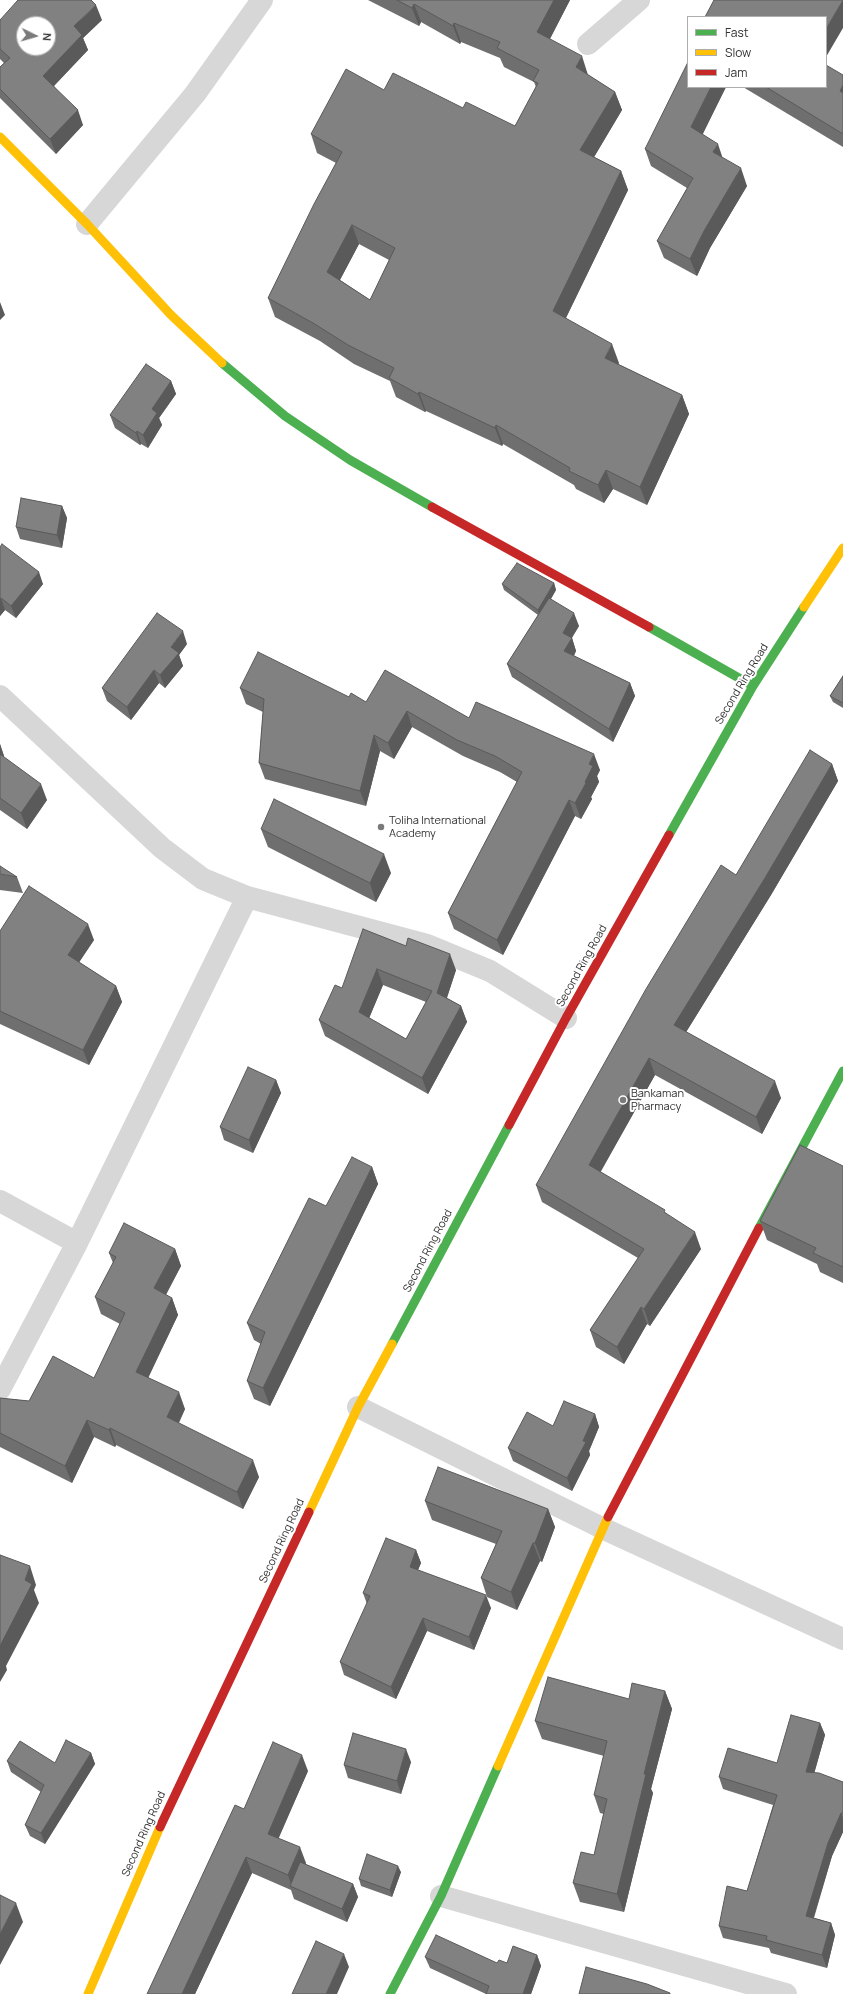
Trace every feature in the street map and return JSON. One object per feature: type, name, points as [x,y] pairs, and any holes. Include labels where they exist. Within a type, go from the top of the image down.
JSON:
[{"type":"street","points":[[87,224],[195,94],[262,0]]},
{"type":"street","points":[[588,44],[639,0]]},
{"type":"street","points":[[0,137],[87,224],[171,315],[230,370],[284,416],[350,460],[435,509],[622,611],[753,686]]},
{"type":"street","name":"Second Ring Road","points":[[88,1994],[166,1813],[358,1407],[566,1018],[753,686],[843,548]]},
{"type":"street","points":[[0,696],[162,848],[203,879],[247,897],[427,945],[490,971],[566,1018]]},
{"type":"street","points":[[0,1389],[77,1243],[247,897]]},
{"type":"street","points":[[390,1994],[441,1896],[602,1528],[819,1113],[843,1071]]},
{"type":"street","points":[[0,1201],[77,1243]]},
{"type":"street","points":[[358,1407],[602,1528],[843,1639]]},
{"type":"street","points":[[441,1896],[786,1994]]},
{"type":"building","points":[[18,0],[91,0],[96,5],[74,26],[82,35],[43,76],[78,110],[50,139],[0,89],[0,67],[10,58],[0,49],[0,20]]},
{"type":"building","points":[[397,0],[554,0],[537,32],[582,56],[576,67],[615,92],[580,150],[621,171],[553,311],[612,344],[605,358],[682,395],[640,487],[606,470],[598,485],[569,471],[570,468],[496,425],[495,428],[419,392],[418,394],[389,378],[394,368],[348,345],[313,323],[268,298],[314,204],[342,152],[311,134],[346,69],[384,90],[393,73],[463,108],[466,102],[515,126],[538,83],[533,81],[539,70],[497,48],[500,42],[454,23],[453,26],[414,4],[412,8]],"holes":[[[352,225],[395,248],[370,300],[327,272]]]},
{"type":"building","points":[[714,0],[843,0],[827,27],[827,16],[706,16]]},
{"type":"building","points":[[687,64],[687,88],[710,88],[691,127],[718,144],[713,152],[741,168],[704,231],[690,259],[657,241],[693,178],[645,149]]},
{"type":"building","points":[[827,66],[843,75],[843,85],[840,91],[843,93],[843,134],[768,88],[827,88]]},
{"type":"building","points":[[146,364],[171,381],[152,409],[157,413],[143,435],[137,431],[136,433],[110,415]]},
{"type":"building","points":[[21,498],[62,506],[57,535],[16,527]]},
{"type":"building","points":[[2,544],[39,572],[11,606],[1,598],[0,599],[0,547]]},
{"type":"building","points":[[517,563],[554,583],[538,610],[502,584]]},
{"type":"building","points":[[549,598],[574,613],[563,633],[572,638],[564,651],[630,683],[609,729],[507,664]]},
{"type":"building","points":[[157,613],[183,631],[171,647],[179,653],[160,675],[154,670],[127,707],[102,688]]},
{"type":"building","points":[[258,652],[349,697],[351,693],[366,702],[385,670],[469,718],[476,702],[594,754],[589,764],[593,766],[585,782],[586,783],[575,803],[569,800],[497,940],[448,913],[522,772],[495,756],[457,740],[407,711],[388,743],[374,735],[360,791],[259,763],[264,699],[240,688]]},
{"type":"building","points":[[843,676],[843,703],[830,696]]},
{"type":"building","points":[[810,750],[832,764],[765,878],[674,1025],[775,1081],[756,1117],[649,1058],[589,1165],[665,1210],[664,1212],[695,1232],[644,1309],[641,1307],[617,1347],[590,1330],[644,1249],[536,1185],[646,989],[721,865],[736,875]]},
{"type":"building","points":[[0,754],[41,784],[21,813],[0,798]]},
{"type":"building","points":[[274,799],[384,854],[370,883],[261,829]]},
{"type":"building","points":[[0,866],[17,877],[0,874]]},
{"type":"building","points":[[29,886],[88,924],[68,955],[116,986],[83,1050],[0,1011],[0,931]]},
{"type":"building","points":[[363,929],[406,946],[408,938],[450,954],[437,993],[461,1006],[422,1078],[319,1020],[335,985],[342,988]],"holes":[[[377,969],[432,991],[406,1039],[359,1012]]]},
{"type":"building","points":[[248,1067],[276,1080],[249,1140],[220,1127]]},
{"type":"building","points":[[800,1145],[843,1166],[843,1267],[813,1253],[816,1248],[760,1221]]},
{"type":"building","points":[[352,1157],[372,1167],[263,1388],[247,1381],[265,1332],[247,1323],[309,1198],[326,1206]]},
{"type":"building","points":[[124,1223],[175,1249],[154,1288],[172,1298],[136,1372],[179,1392],[167,1417],[253,1460],[237,1492],[110,1428],[109,1430],[87,1420],[65,1466],[0,1433],[0,1398],[29,1401],[53,1356],[94,1378],[125,1313],[95,1297],[116,1257],[109,1253]]},
{"type":"building","points":[[564,1401],[595,1414],[583,1441],[586,1442],[567,1478],[508,1448],[527,1412],[553,1426]]},
{"type":"building","points":[[438,1467],[548,1509],[535,1543],[533,1543],[511,1592],[481,1578],[502,1531],[425,1501]]},
{"type":"building","points":[[386,1538],[416,1550],[410,1567],[486,1595],[469,1637],[423,1618],[391,1687],[340,1662],[370,1596],[363,1593]]},
{"type":"building","points":[[0,1555],[30,1566],[25,1580],[32,1584],[0,1646]]},
{"type":"building","points":[[548,1677],[629,1699],[632,1683],[665,1691],[644,1774],[646,1774],[617,1894],[573,1883],[581,1852],[594,1855],[607,1799],[594,1795],[607,1741],[535,1721]]},
{"type":"building","points":[[791,1715],[820,1723],[806,1772],[819,1773],[843,1782],[843,1813],[841,1813],[828,1843],[806,1916],[831,1923],[822,1955],[766,1940],[767,1936],[719,1926],[727,1886],[747,1891],[777,1795],[719,1777],[728,1748],[777,1763]]},
{"type":"building","points":[[353,1733],[406,1749],[397,1781],[344,1765]]},
{"type":"building","points":[[66,1740],[91,1753],[41,1833],[25,1825],[44,1785],[7,1761],[20,1741],[55,1763]]},
{"type":"building","points":[[273,1742],[302,1755],[268,1834],[300,1847],[288,1875],[246,1857],[182,1994],[147,1994],[235,1805],[244,1809]]},
{"type":"building","points":[[367,1854],[398,1866],[390,1890],[359,1879]]},
{"type":"building","points":[[300,1862],[353,1884],[342,1909],[290,1886]]},
{"type":"building","points":[[0,1895],[16,1903],[0,1934]]},
{"type":"building","points":[[436,1935],[497,1963],[499,1960],[507,1963],[513,1946],[537,1955],[523,1994],[486,1994],[489,1986],[425,1957]]},
{"type":"building","points":[[316,1941],[344,1954],[326,1994],[292,1994]]},
{"type":"building","points":[[586,1967],[647,1984],[670,1994],[579,1994]]},
{"type":"traffic: fast","points":[[222,363],[285,416],[350,460],[432,507]]},
{"type":"traffic: fast","points":[[669,835],[753,686],[804,607]]},
{"type":"traffic: fast","points":[[649,627],[753,686]]},
{"type":"traffic: fast","points":[[759,1228],[843,1071]]},
{"type":"traffic: fast","points":[[392,1344],[509,1125]]},
{"type":"traffic: fast","points":[[390,1994],[441,1896],[498,1766]]},
{"type":"traffic: slow","points":[[0,137],[87,224],[171,315],[222,363]]},
{"type":"traffic: slow","points":[[804,607],[843,548]]},
{"type":"traffic: slow","points":[[309,1512],[358,1407],[392,1344]]},
{"type":"traffic: slow","points":[[498,1766],[608,1517]]},
{"type":"traffic: slow","points":[[88,1994],[160,1827]]},
{"type":"traffic: jam","points":[[432,507],[649,627]]},
{"type":"traffic: jam","points":[[509,1125],[566,1018],[669,835]]},
{"type":"traffic: jam","points":[[608,1517],[759,1228]]},
{"type":"traffic: jam","points":[[160,1827],[309,1512]]},
{"type":"place","name":"Toliha International Academy","points":[[381,827]]},
{"type":"place","name":"Bankaman Pharmacy","points":[[623,1100]]}]
